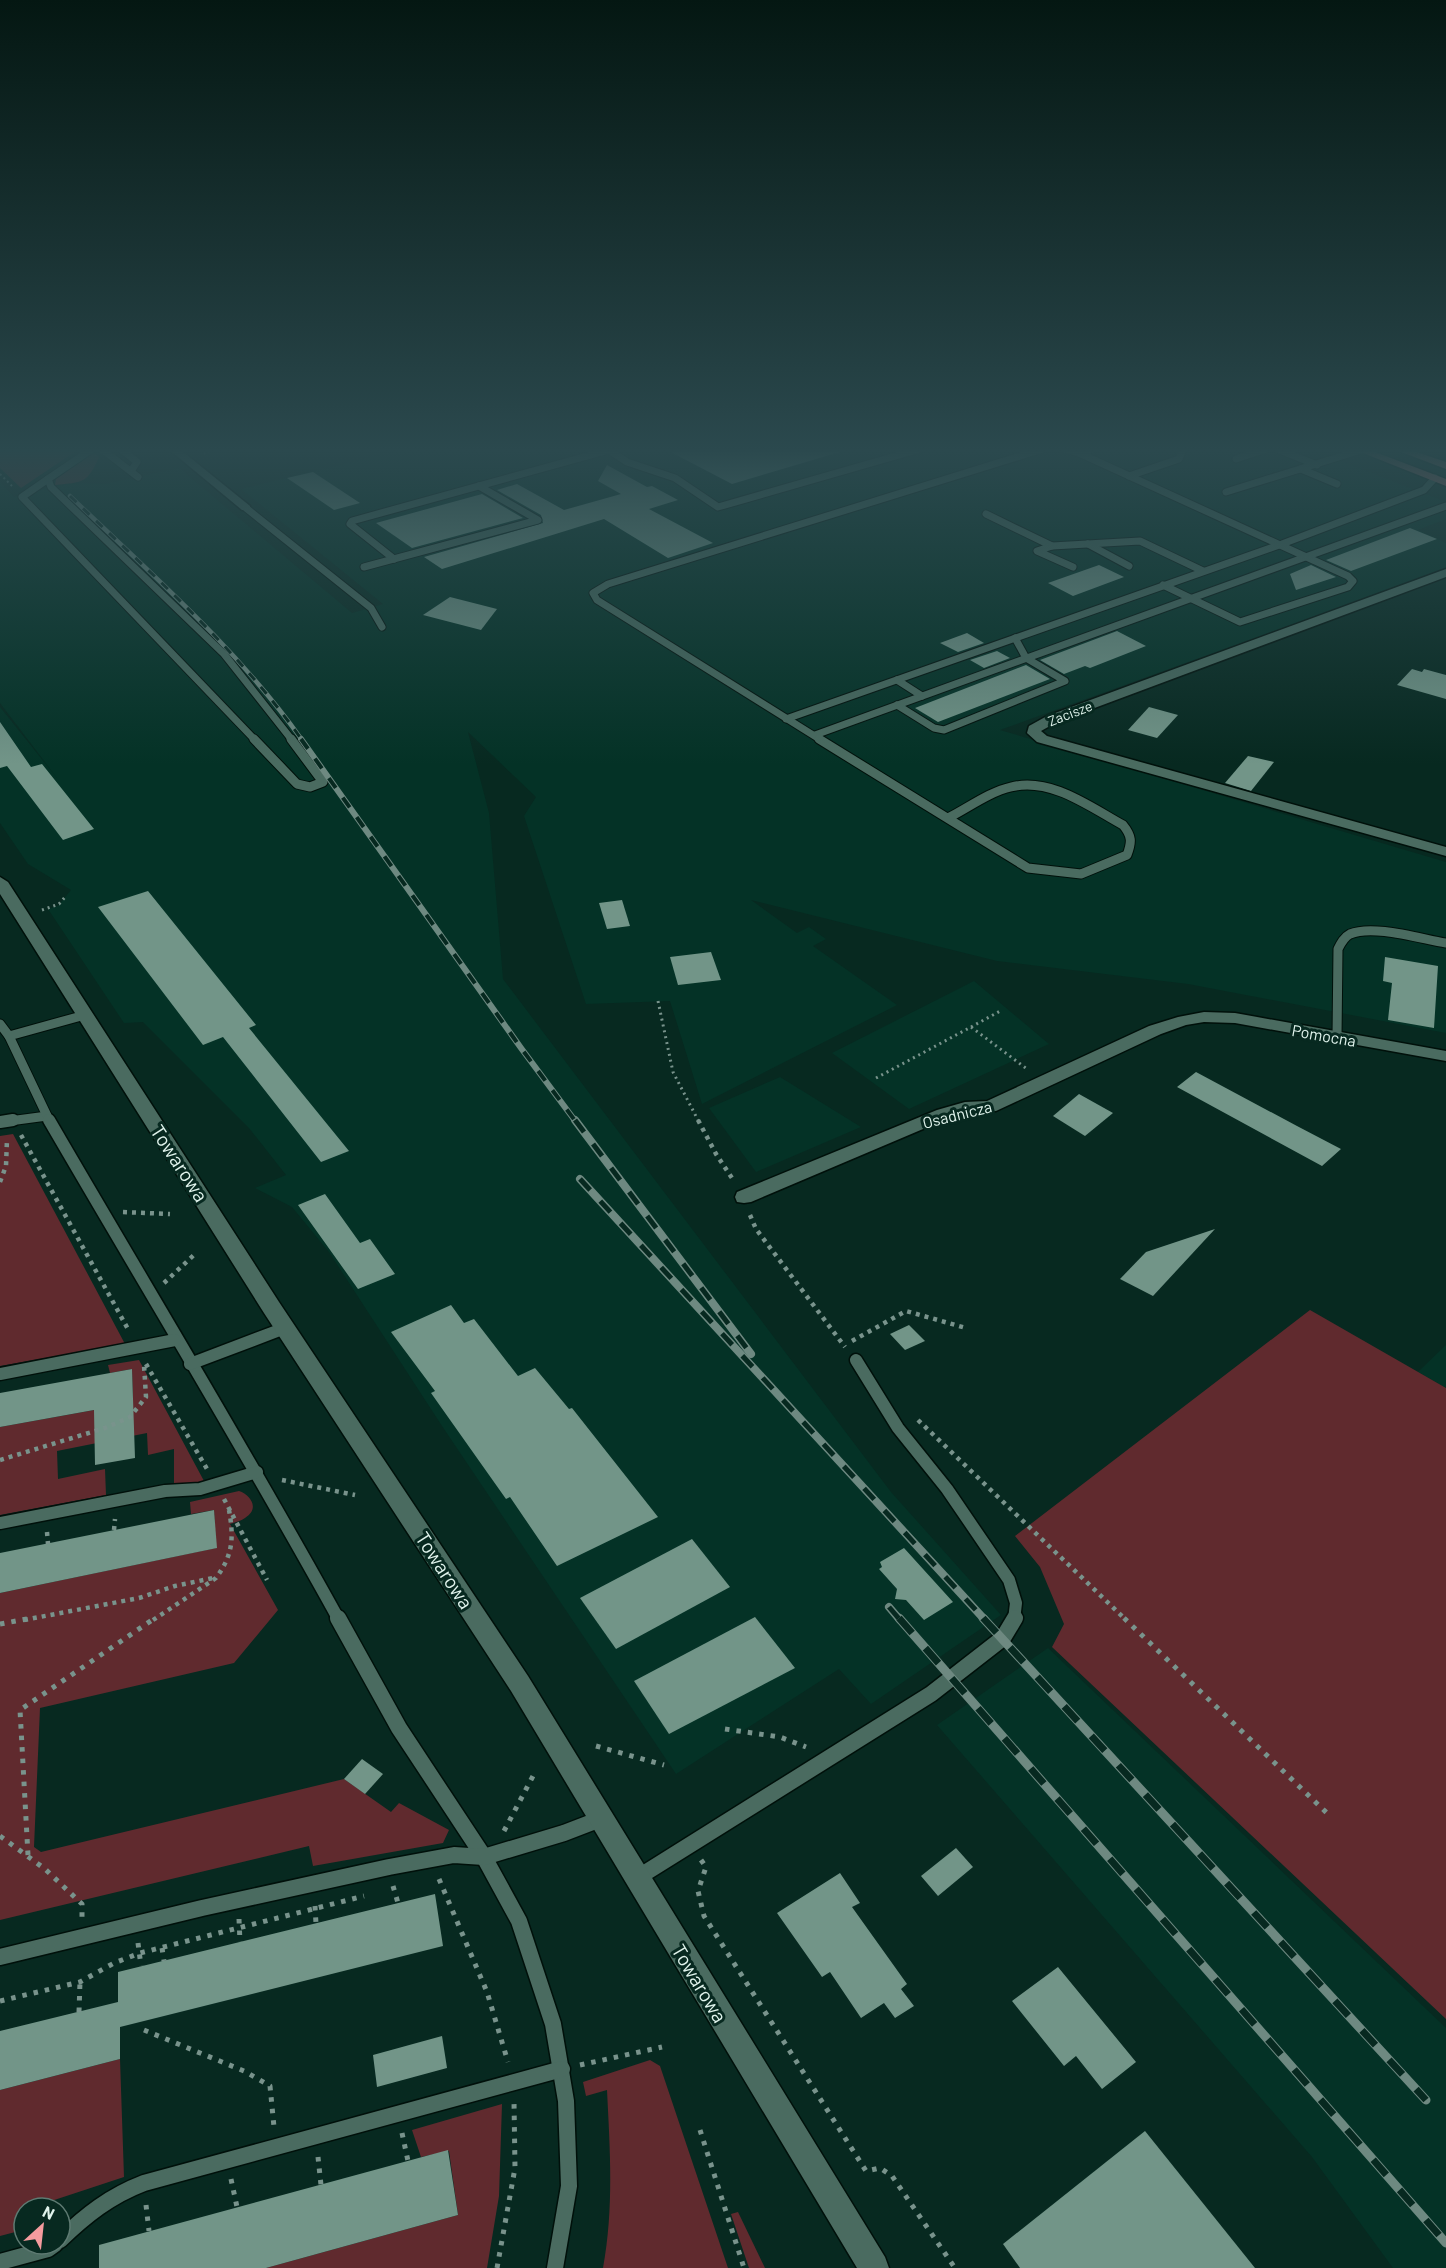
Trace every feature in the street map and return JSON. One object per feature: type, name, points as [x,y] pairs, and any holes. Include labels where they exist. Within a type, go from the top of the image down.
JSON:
[{"type":"street","name":"Zacisze","points":[[1446,573],[1052,719],[1034,729],[1034,733],[1042,739],[1446,852]]},
{"type":"street","name":"Towarowa","points":[[0,882],[285,1328],[480,1623],[603,1818],[636,1879],[874,2268]]},
{"type":"street","name":"Pomocna","points":[[1203,1016],[1235,1018],[1446,1056]]},
{"type":"street","name":"Osadnicza","points":[[744,1197],[913,1125],[965,1108],[990,1107],[1155,1030],[1203,1016]]},
{"type":"lane","points":[[76,553],[297,784],[315,787],[323,782],[269,708],[224,654],[119,553]]},
{"type":"lane","points":[[302,553],[371,608],[382,627]]},
{"type":"lane","points":[[386,553],[394,559]]},
{"type":"lane","points":[[364,567],[417,553]]},
{"type":"lane","points":[[708,553],[608,584],[593,593],[597,600],[1028,868],[1081,874],[1127,855],[1132,843],[1129,832],[1123,825],[1059,791],[1047,788],[1011,787],[948,818]]},
{"type":"lane","points":[[1043,553],[1072,567]]},
{"type":"lane","points":[[1104,553],[1129,566]]},
{"type":"lane","points":[[1165,553],[1203,571]]},
{"type":"lane","points":[[786,719],[1256,553]]},
{"type":"lane","points":[[1163,585],[1240,622],[1348,587],[1353,581],[1348,576],[1299,553]]},
{"type":"lane","points":[[815,735],[1314,553]]},
{"type":"lane","points":[[897,705],[934,728],[944,730],[1065,681],[1026,658],[1015,638]]},
{"type":"lane","points":[[897,680],[922,696]]},
{"type":"lane","points":[[1337,1037],[1338,949],[1342,939],[1352,933],[1367,931],[1446,943]]},
{"type":"lane","points":[[5,1036],[85,1015]]},
{"type":"lane","points":[[0,1024],[47,1116],[190,1364],[256,1472],[399,1728],[484,1857],[519,1921],[553,2024],[562,2069],[568,2129],[568,2186],[555,2268]]},
{"type":"lane","points":[[7,1122],[47,1116]]},
{"type":"lane","points":[[190,1364],[285,1328]]},
{"type":"lane","points":[[0,1374],[176,1340]]},
{"type":"lane","points":[[636,1879],[952,1679],[1013,1628],[1018,1610],[1017,1595],[997,1560],[947,1489],[898,1428],[856,1360]]},
{"type":"lane","points":[[0,1523],[165,1491],[182,1492],[216,1485],[256,1472]]},
{"type":"lane","points":[[0,1957],[202,1908],[429,1860],[454,1855],[484,1857],[564,1833],[603,1818]]},
{"type":"lane","points":[[72,2228],[85,2215],[117,2193],[315,2135],[562,2069]]},
{"type":"lane","points":[[0,2262],[22,2256]]},
{"type":"path","points":[[42,910],[59,904],[66,896]]},
{"type":"path","points":[[658,1001],[674,1072],[716,1154],[744,1197],[756,1229],[856,1360]]},
{"type":"path","points":[[876,1078],[1002,1010]]},
{"type":"path","points":[[971,1027],[1045,1082]]},
{"type":"path","points":[[0,1182],[6,1166],[7,1122]]},
{"type":"path","points":[[7,1122],[138,1347]]},
{"type":"path","points":[[104,1212],[170,1214]]},
{"type":"path","points":[[151,1296],[196,1253]]},
{"type":"path","points":[[844,1346],[906,1311],[966,1328]]},
{"type":"path","points":[[0,1460],[105,1428],[130,1417],[146,1397],[144,1361],[216,1485]]},
{"type":"path","points":[[917,1418],[1331,1817]]},
{"type":"path","points":[[256,1472],[355,1495]]},
{"type":"path","points":[[28,1855],[20,1710],[36,1697],[216,1578],[229,1562],[235,1542],[228,1505],[267,1580]]},
{"type":"path","points":[[0,1624],[139,1598],[175,1586],[216,1578]]},
{"type":"path","points":[[725,1729],[780,1737],[810,1749],[838,1752]]},
{"type":"path","points":[[596,1746],[616,1754],[644,1757],[663,1765]]},
{"type":"path","points":[[501,1852],[504,1827],[533,1776]]},
{"type":"path","points":[[0,1836],[28,1855],[82,1904],[82,1937]]},
{"type":"path","points":[[690,1845],[706,1867],[699,1878],[696,1889],[698,1903],[704,1916],[866,2171],[880,2168],[892,2176],[955,2268]]},
{"type":"path","points":[[428,1881],[439,1878],[429,1860]]},
{"type":"path","points":[[383,1892],[405,1886]]},
{"type":"path","points":[[0,2001],[80,1982],[114,1963],[162,1948],[372,1894]]},
{"type":"path","points":[[162,1948],[164,1961]]},
{"type":"path","points":[[78,2012],[80,1982]]},
{"type":"path","points":[[144,2030],[244,2071],[270,2086],[276,2146]]},
{"type":"path","points":[[562,2069],[662,2047]]},
{"type":"path","points":[[700,2130],[744,2268]]},
{"type":"path","points":[[315,2135],[321,2185]]},
{"type":"path","points":[[227,2160],[237,2207]]},
{"type":"shaded area","points":[[0,553],[280,553],[352,613],[383,604],[320,553],[1446,553],[1446,569],[1000,730],[1446,862],[1446,1033],[1188,984],[997,961],[751,900],[797,933],[809,927],[826,939],[813,946],[897,1005],[702,1104],[670,1001],[586,1004],[524,816],[536,797],[468,732],[489,813],[503,979],[891,1492],[1001,1615],[871,1704],[839,1669],[676,1774],[442,1426],[329,1252],[292,1207],[255,1188],[286,1175],[249,1128],[143,1022],[124,1023],[48,909],[58,906],[71,890],[28,864],[0,823],[0,707],[57,778],[0,703]]},
{"type":"shaded area","points":[[974,981],[1049,1044],[909,1109],[832,1053]]},
{"type":"shaded area","points":[[780,1077],[861,1127],[756,1172],[709,1108]]},
{"type":"shaded area","points":[[13,1134],[125,1344],[0,1366],[0,1136]]},
{"type":"shaded area","points":[[1310,1310],[1446,1388],[1446,2019],[1052,1647],[1064,1624],[1040,1567],[1015,1536]]},
{"type":"shaded area","points":[[1446,1345],[1446,1388],[1418,1372]]},
{"type":"shaded area","points":[[139,1360],[204,1481],[174,1486],[174,1449],[148,1455],[147,1433],[57,1451],[58,1479],[105,1469],[106,1495],[0,1515],[0,1427],[133,1403],[132,1369],[110,1373],[108,1365]]},
{"type":"shaded area","points":[[239,1491],[250,1499],[252,1511],[243,1519],[230,1524],[278,1610],[234,1663],[40,1708],[34,1847],[41,1852],[344,1779],[391,1812],[399,1803],[449,1830],[443,1843],[313,1866],[309,1846],[0,1920],[0,1593],[216,1548],[214,1510],[191,1514],[190,1502]]},
{"type":"shaded area","points":[[1048,1648],[1446,2028],[1446,2268],[1393,2268],[1312,2157],[937,1725]]},
{"type":"shaded area","points":[[120,2059],[124,2177],[66,2196],[12,2196],[12,2233],[0,2236],[0,2090]]},
{"type":"shaded area","points":[[650,2060],[660,2066],[728,2268],[603,2268],[610,2201],[607,2090],[586,2096],[583,2082]]},
{"type":"shaded area","points":[[502,2104],[499,2196],[487,2268],[266,2268],[458,2215],[449,2151],[421,2157],[412,2130]]},
{"type":"shaded area","points":[[738,2212],[765,2268],[749,2268],[731,2214]]},
{"type":"building","points":[[439,553],[494,553],[442,569],[424,557]]},
{"type":"building","points":[[660,553],[683,553],[668,558]]},
{"type":"building","points":[[1345,553],[1400,553],[1351,571],[1326,560]]},
{"type":"building","points":[[1099,565],[1124,577],[1073,596],[1048,583]]},
{"type":"building","points":[[1311,565],[1336,577],[1296,590],[1290,574]]},
{"type":"building","points":[[450,597],[497,609],[481,630],[423,615]]},
{"type":"building","points":[[1117,631],[1146,646],[1090,668],[1085,666],[1064,674],[1040,660]]},
{"type":"building","points":[[967,633],[984,643],[958,652],[940,643]]},
{"type":"building","points":[[997,651],[1010,658],[984,668],[970,660]]},
{"type":"building","points":[[1026,665],[1050,679],[938,722],[915,708]]},
{"type":"building","points":[[1412,669],[1422,672],[1424,669],[1446,675],[1446,699],[1397,685]]},
{"type":"building","points":[[1149,707],[1178,715],[1157,738],[1128,730]]},
{"type":"building","points":[[0,722],[31,767],[42,764],[94,829],[63,840],[7,766],[0,768]]},
{"type":"building","points":[[1248,756],[1274,762],[1251,791],[1225,783]]},
{"type":"building","points":[[148,891],[256,1025],[249,1028],[349,1151],[321,1162],[223,1037],[203,1045],[98,907]]},
{"type":"building","points":[[622,900],[630,926],[607,929],[599,903]]},
{"type":"building","points":[[711,952],[721,980],[678,985],[670,957]]},
{"type":"building","points":[[1385,957],[1438,966],[1434,1028],[1388,1020],[1392,983],[1383,981]]},
{"type":"building","points":[[1196,1072],[1341,1149],[1322,1166],[1177,1087]]},
{"type":"building","points":[[1079,1094],[1113,1113],[1085,1136],[1053,1116]]},
{"type":"building","points":[[325,1194],[360,1243],[370,1239],[395,1274],[358,1289],[298,1205]]},
{"type":"building","points":[[1215,1229],[1153,1296],[1120,1279],[1146,1252]]},
{"type":"building","points":[[451,1305],[464,1323],[474,1319],[518,1376],[535,1368],[569,1409],[572,1408],[658,1517],[557,1566],[510,1497],[506,1499],[431,1393],[435,1391],[391,1332]]},
{"type":"building","points":[[909,1325],[925,1341],[905,1350],[890,1334]]},
{"type":"building","points":[[132,1369],[135,1458],[95,1465],[94,1410],[0,1427],[0,1393]]},
{"type":"building","points":[[214,1510],[217,1548],[0,1593],[0,1553]]},
{"type":"building","points":[[692,1539],[730,1587],[616,1649],[580,1598]]},
{"type":"building","points":[[904,1548],[953,1602],[924,1620],[906,1600],[895,1599],[897,1589],[879,1569],[882,1567],[880,1562]]},
{"type":"building","points":[[755,1617],[795,1668],[669,1734],[634,1681]]},
{"type":"building","points":[[362,1759],[383,1774],[365,1794],[344,1779]]},
{"type":"building","points":[[956,1848],[973,1867],[938,1896],[921,1876]]},
{"type":"building","points":[[840,1873],[860,1903],[852,1907],[907,1984],[901,1989],[914,2006],[895,2018],[884,2003],[861,2018],[830,1972],[822,1977],[777,1913]]},
{"type":"building","points":[[435,1894],[443,1946],[120,2027],[120,2059],[0,2090],[0,2031],[118,2002],[118,1972]]},
{"type":"building","points":[[1058,1967],[1136,2062],[1102,2089],[1076,2056],[1064,2066],[1012,2001]]},
{"type":"building","points":[[442,2036],[447,2068],[377,2087],[373,2055]]},
{"type":"building","points":[[1145,2131],[1255,2268],[1020,2268],[1003,2244]]},
{"type":"building","points":[[448,2150],[458,2215],[266,2268],[99,2268],[99,2245]]},
{"type":"railway","points":[[130,553],[250,674],[302,740]]},
{"type":"railway","points":[[301,739],[576,1122]]},
{"type":"railway","points":[[575,1120],[751,1354]]},
{"type":"railway","points":[[580,1179],[985,1620]]},
{"type":"railway","points":[[889,1607],[900,1620]]},
{"type":"railway","points":[[899,1618],[1446,2243]]},
{"type":"railway","points":[[983,1618],[1426,2100]]}]
